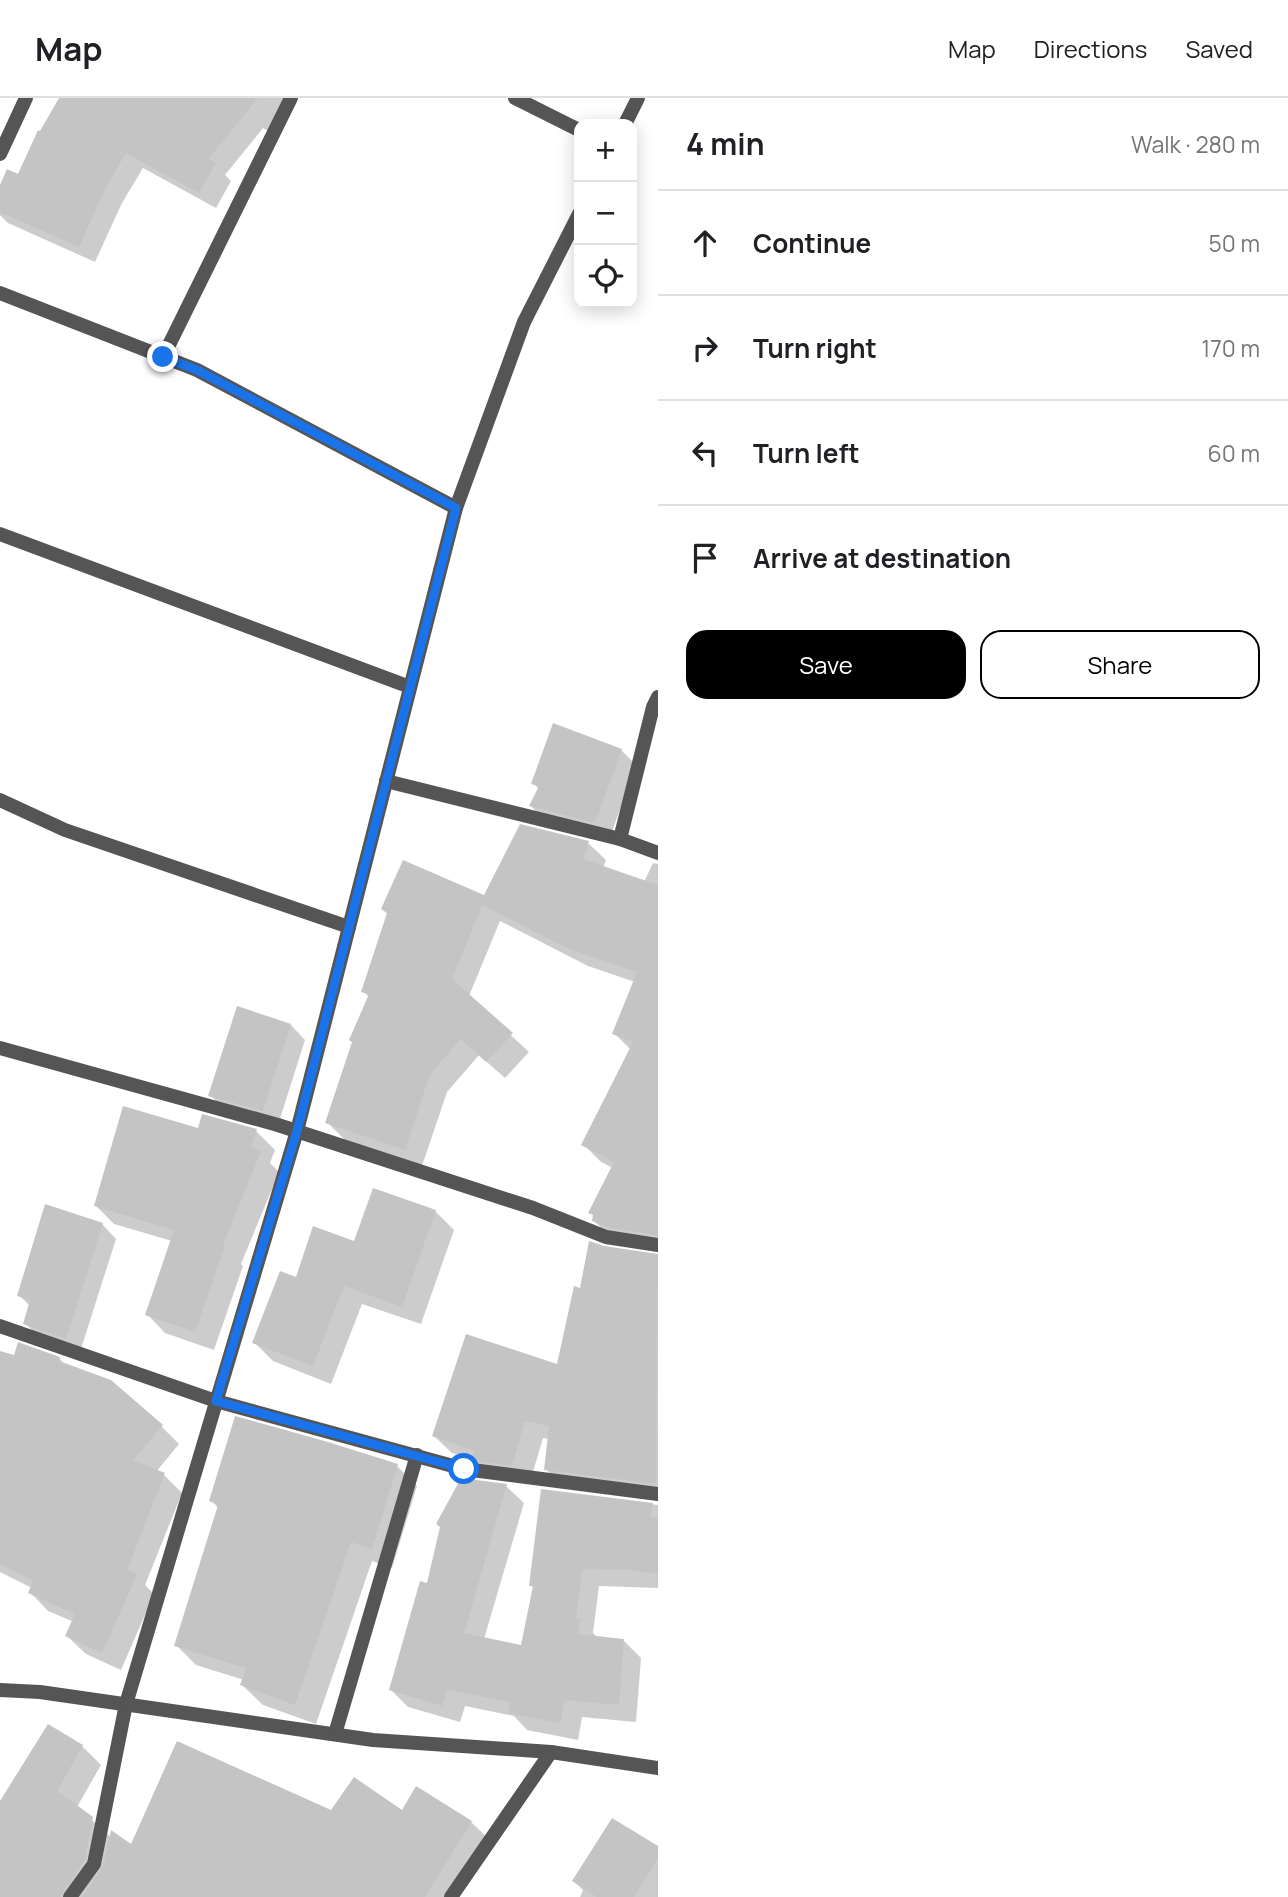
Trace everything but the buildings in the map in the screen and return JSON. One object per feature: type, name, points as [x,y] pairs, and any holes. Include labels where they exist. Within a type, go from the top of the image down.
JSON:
[{"type":"street","points":[[0,154],[26,98]]},
{"type":"street","points":[[163,357],[291,98]]},
{"type":"street","points":[[515,98],[574,128]]},
{"type":"street","points":[[628,119],[638,98]]},
{"type":"street","points":[[70,1897],[94,1864],[126,1704],[297,1131],[456,508],[524,322],[574,224]]},
{"type":"street","points":[[0,293],[197,370],[456,508]]},
{"type":"street","points":[[0,534],[410,687]]},
{"type":"street","points":[[620,839],[658,696]]},
{"type":"street","points":[[386,781],[620,839],[658,853]]},
{"type":"street","points":[[0,800],[65,830],[349,927]]},
{"type":"street","points":[[0,1048],[297,1131],[533,1208],[606,1237],[658,1245]]},
{"type":"street","points":[[0,1326],[216,1401],[464,1469],[658,1494]]},
{"type":"street","points":[[335,1734],[417,1455]]},
{"type":"street","points":[[0,1690],[40,1692],[373,1740],[551,1752],[658,1768]]},
{"type":"street","points":[[451,1897],[551,1752]]},
{"type":"route","points":[[163,357],[197,370],[456,508],[297,1131],[216,1401],[464,1469]]}]
